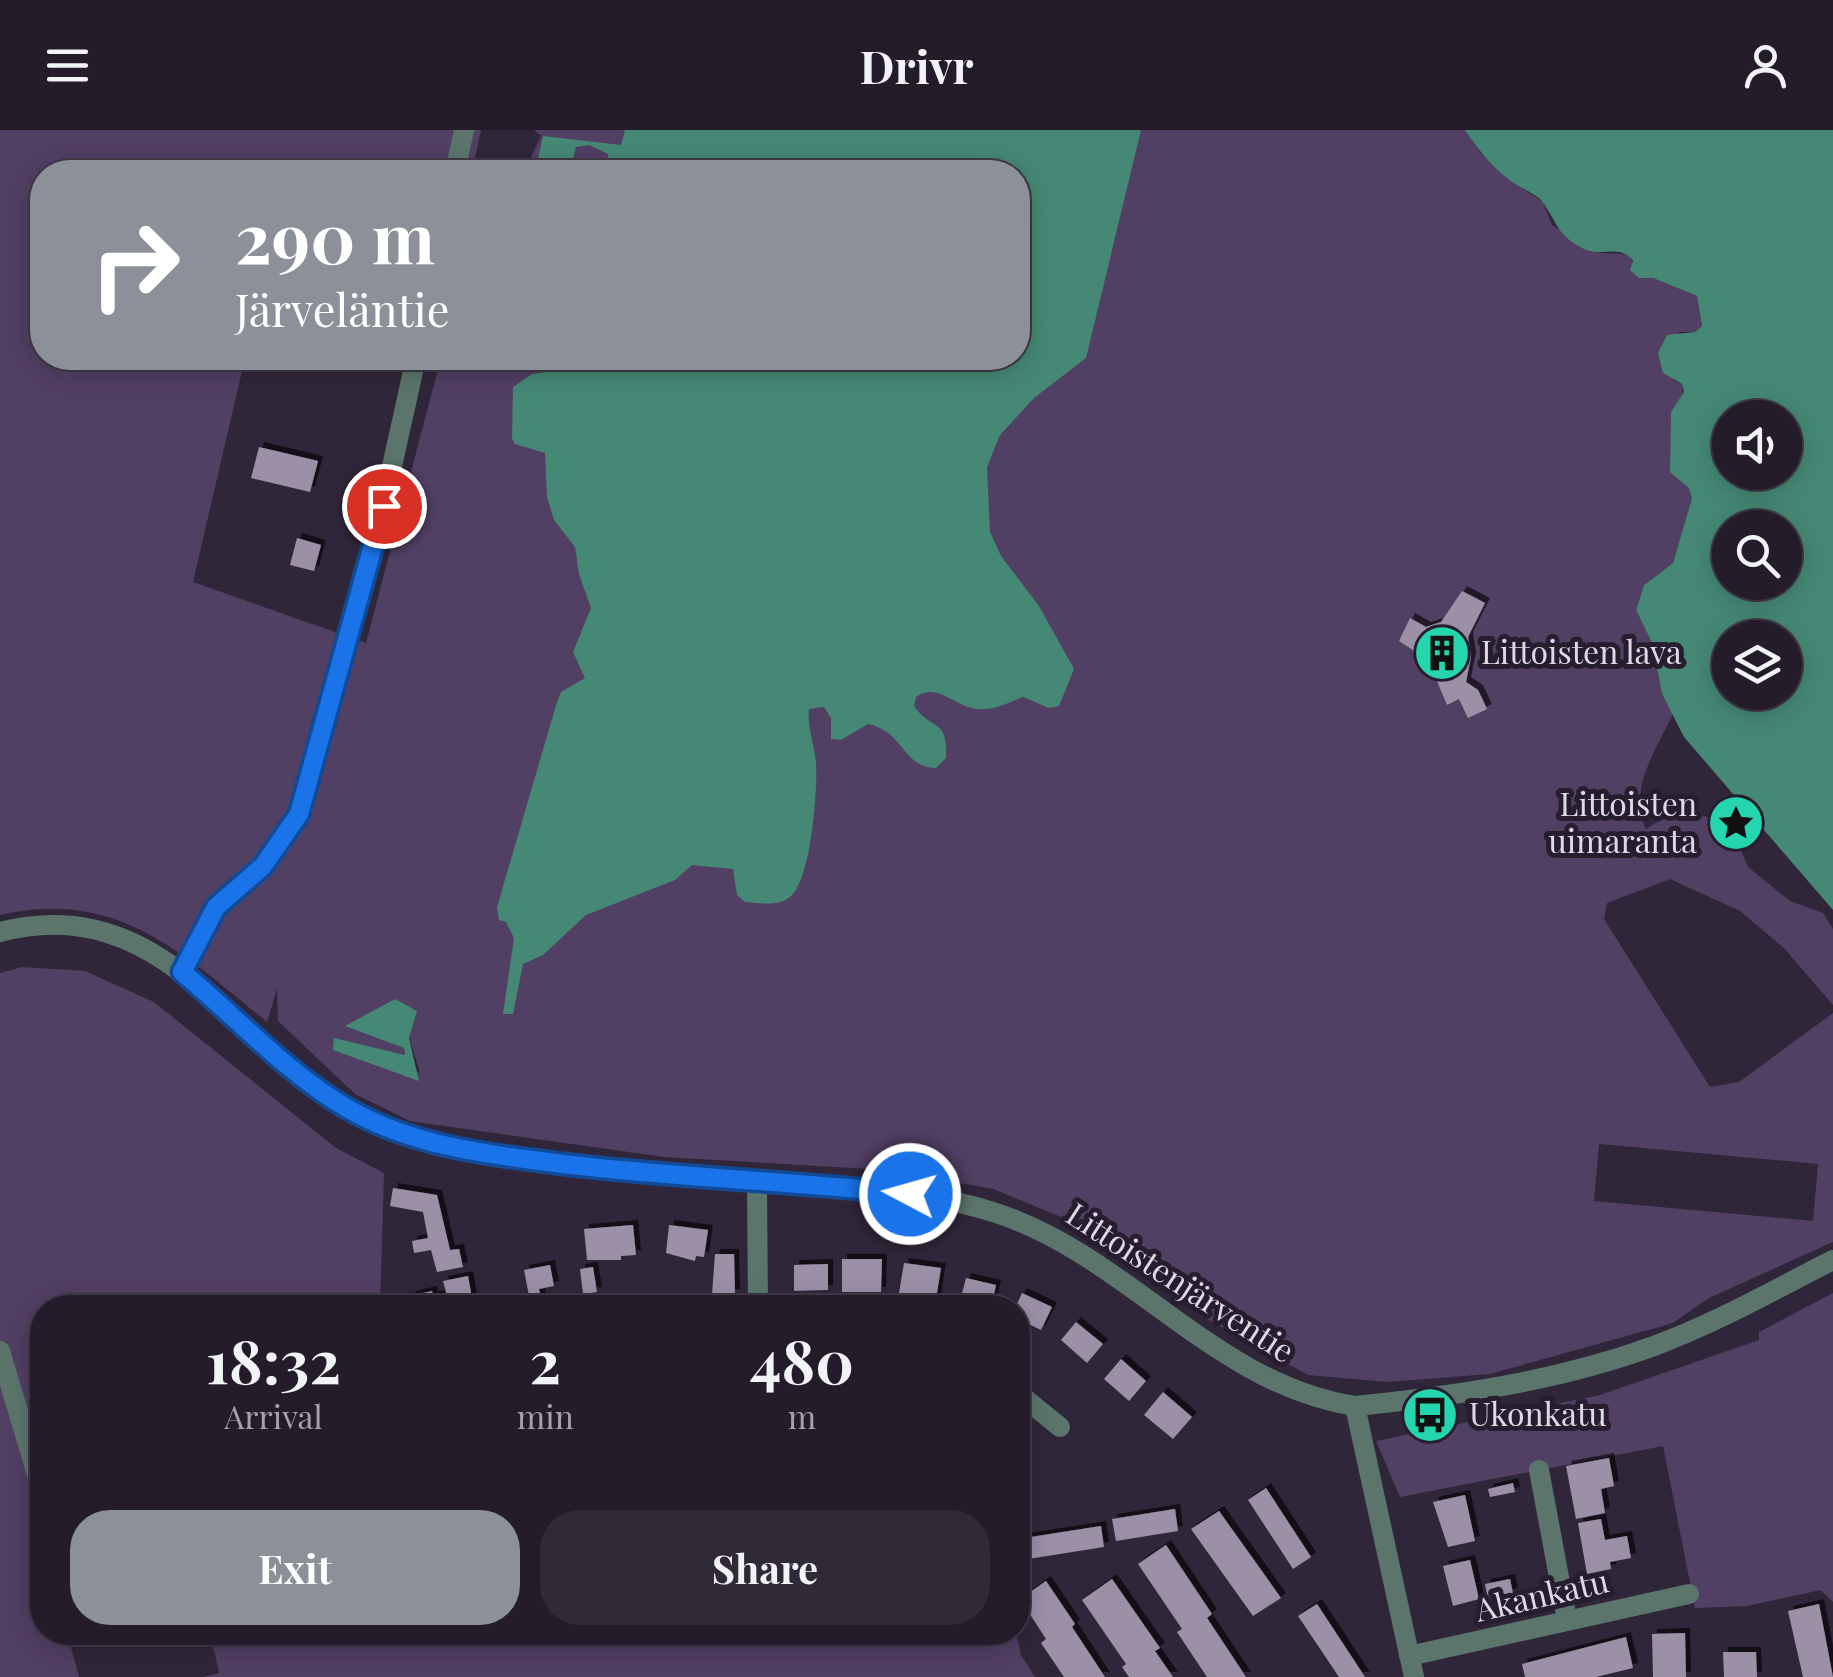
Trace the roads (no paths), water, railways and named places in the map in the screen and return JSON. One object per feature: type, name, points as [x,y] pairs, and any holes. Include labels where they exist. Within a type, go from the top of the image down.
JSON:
[{"type":"street","points":[[458,160],[464,130]]},
{"type":"street","points":[[182,972],[216,907],[263,866],[299,814],[375,543],[413,370]]},
{"type":"street","name":"Littoistenjärventie","points":[[0,932],[82,928],[129,941],[182,972],[344,1107],[405,1135],[515,1158],[910,1194],[966,1204],[1026,1223],[1077,1249],[1240,1365],[1304,1395],[1355,1406],[1482,1390],[1597,1363],[1712,1321],[1833,1260]]},
{"type":"street","points":[[757,1182],[758,1295]]},
{"type":"street","points":[[0,1351],[30,1451]]},
{"type":"street","points":[[1030,1403],[1060,1428]]},
{"type":"street","points":[[1355,1406],[1414,1677]]},
{"type":"street","points":[[1539,1470],[1568,1620]]},
{"type":"street","name":"Akankatu","points":[[1409,1656],[1689,1594]]},
{"type":"place","name":"Littoisten lava","points":[[1442,653]]},
{"type":"place","name":"Littoisten uimaranta","points":[[1736,823]]},
{"type":"place","name":"Ukonkatu","points":[[1430,1415]]}]
